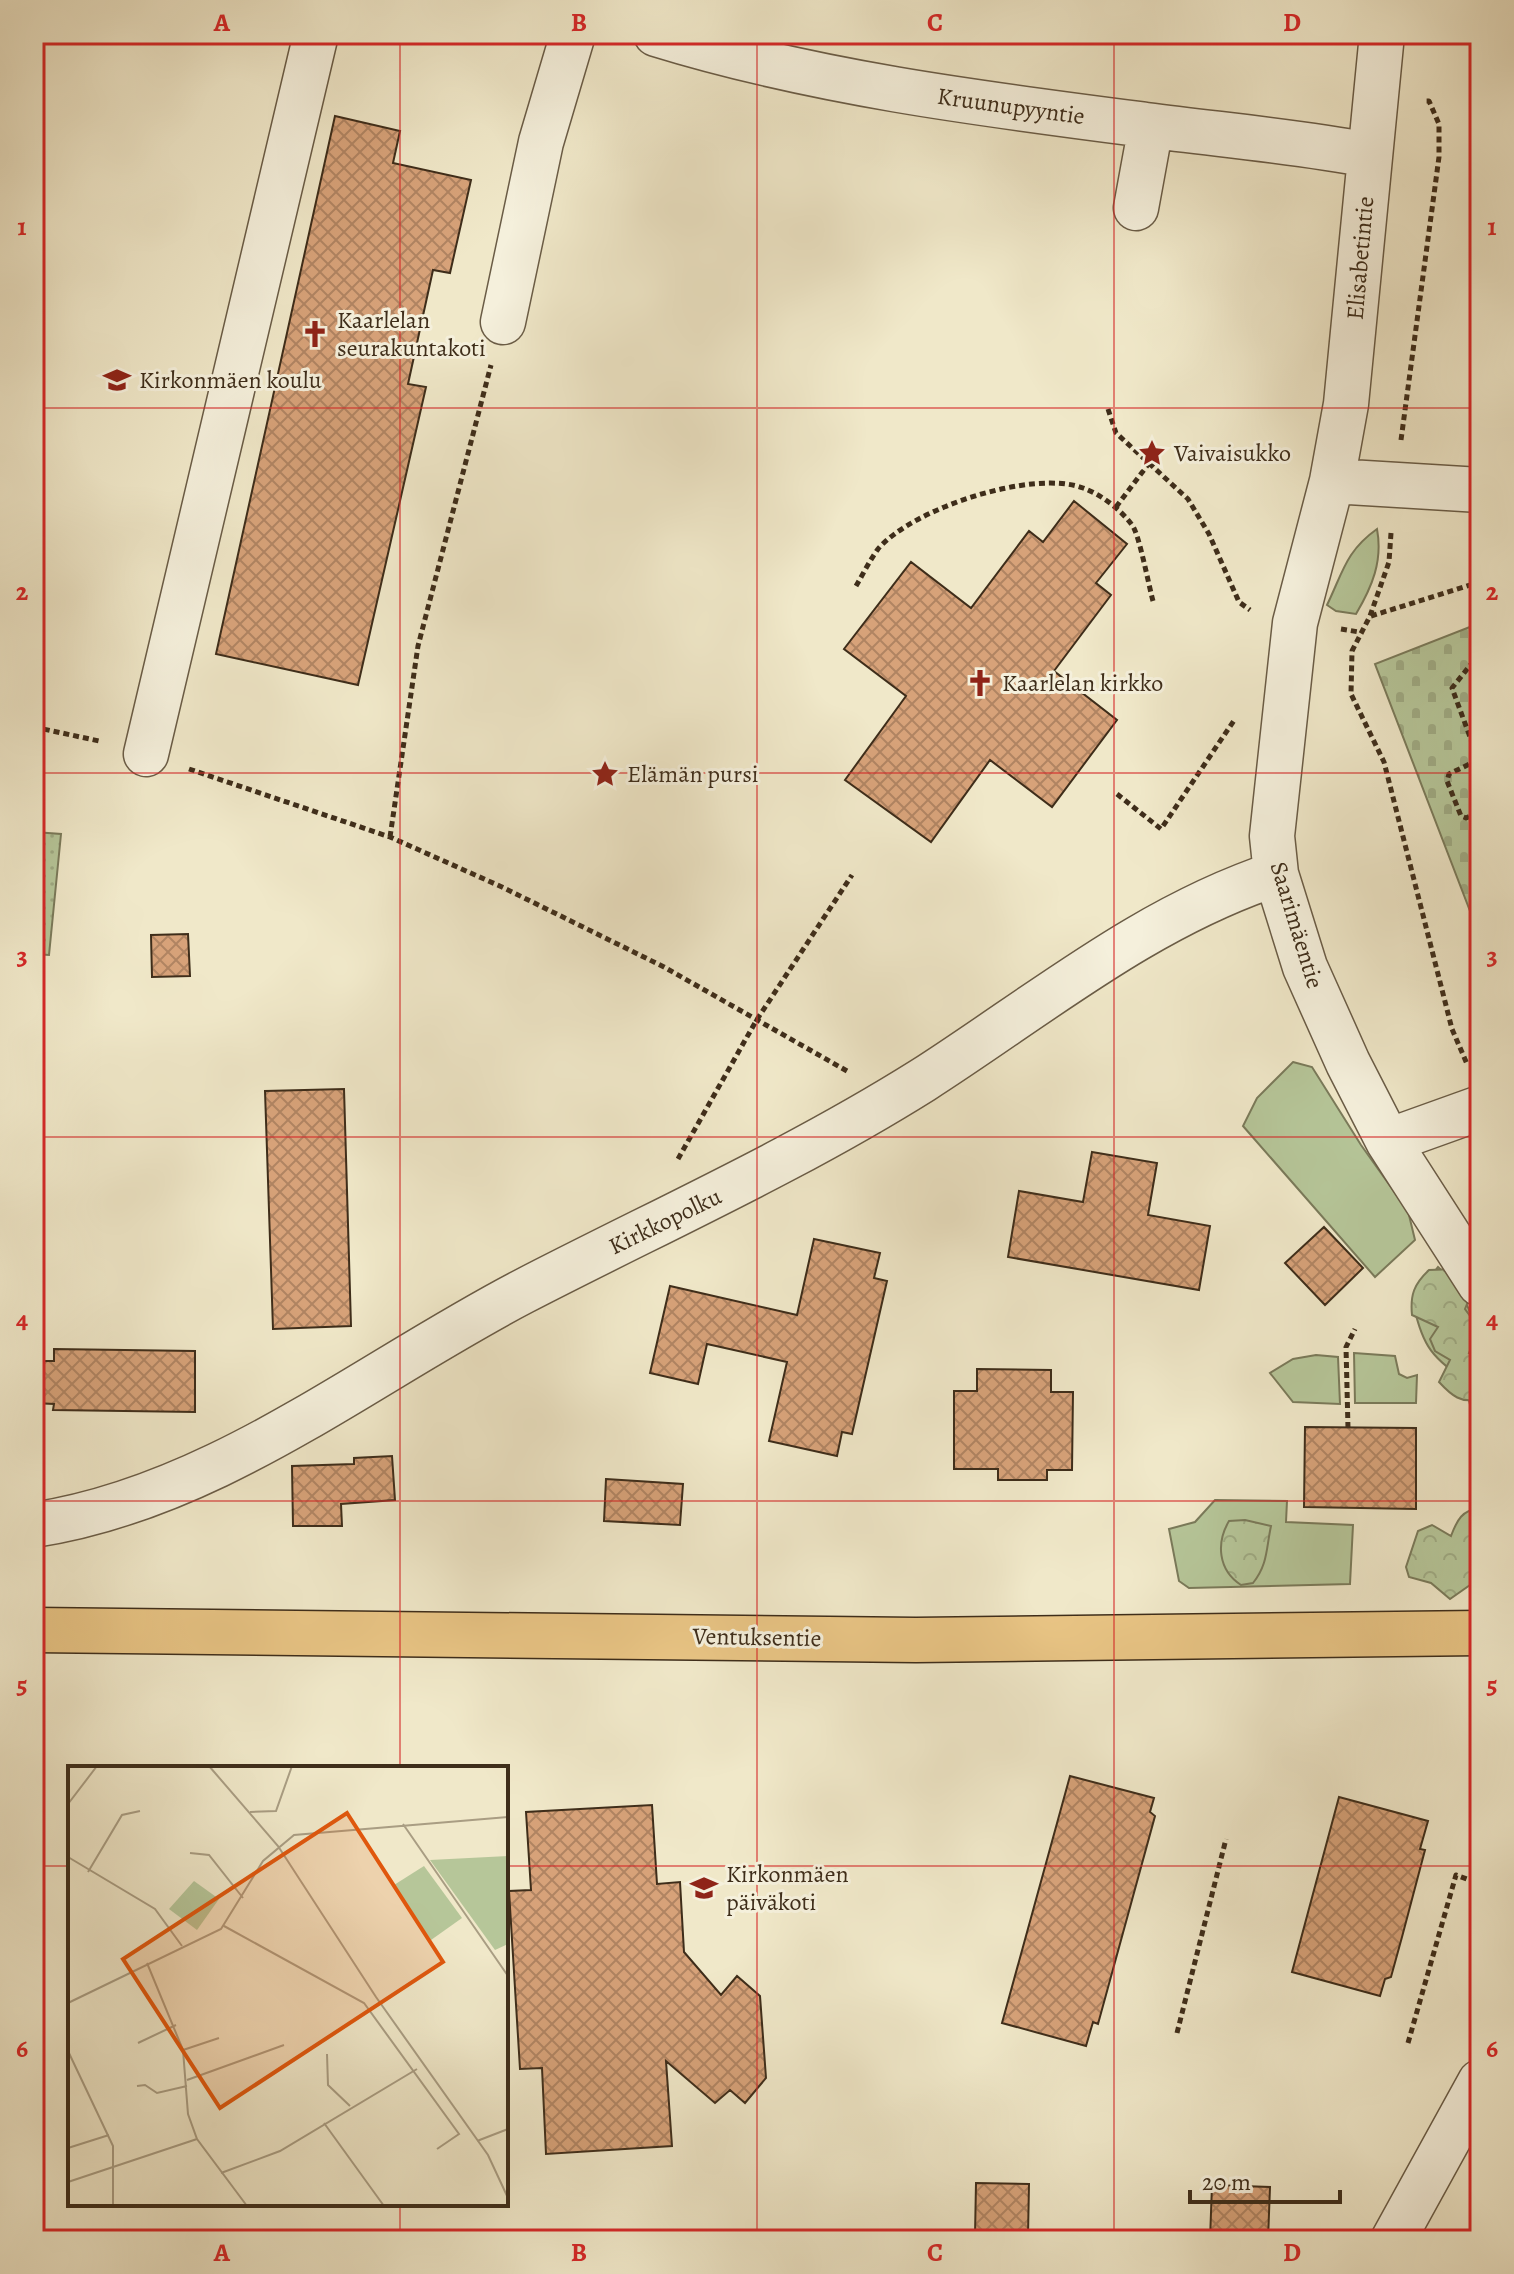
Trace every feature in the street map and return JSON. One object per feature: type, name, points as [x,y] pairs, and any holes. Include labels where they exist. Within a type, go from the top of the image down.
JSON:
[{"type":"main road","name":"Ventuksentie","points":[[34,1630],[916,1640],[1480,1633]]},
{"type":"street","points":[[146,754],[316,34]]},
{"type":"street","points":[[503,322],[541,142],[573,34]]},
{"type":"street","name":"Kruunupyyntie","points":[[656,34],[796,51],[1012,108],[1299,141],[1369,155]]},
{"type":"street","name":"Elisabetintie","points":[[1332,481],[1346,404],[1382,34]]},
{"type":"street","points":[[1136,208],[1151,126]]},
{"type":"street","points":[[1332,481],[1480,490]]},
{"type":"street","name":"Saarimäentie","points":[[1332,481],[1295,623],[1272,836],[1276,874],[1305,967],[1388,1141],[1480,1284]]},
{"type":"street","name":"Kirkkopolku","points":[[34,1525],[79,1518],[154,1496],[370,1383],[519,1294],[759,1175],[893,1099],[1154,928],[1225,891],[1276,874]]},
{"type":"street","points":[[1388,1141],[1474,1088]]},
{"type":"street","points":[[1393,2240],[1480,2082]]},
{"type":"path","points":[[1376,98],[1429,101],[1439,124],[1439,157],[1394,487],[1389,562],[1370,616],[1359,632],[1352,651],[1351,694],[1384,762],[1452,1029],[1474,1088]]},
{"type":"path","points":[[390,837],[418,646],[503,322]]},
{"type":"path","points":[[1108,409],[1116,433],[1188,499],[1209,534],[1239,602],[1261,618],[1359,632]]},
{"type":"path","points":[[1116,507],[1150,462]]},
{"type":"path","points":[[856,586],[879,548],[910,523],[967,500],[1033,482],[1083,488],[1116,507],[1135,528],[1153,601]]},
{"type":"path","points":[[1370,616],[1480,582]]},
{"type":"path","points":[[1480,653],[1452,688],[1479,762],[1449,774],[1447,781],[1461,816],[1466,818],[1480,812]]},
{"type":"path","points":[[1117,794],[1161,829],[1239,713]]},
{"type":"path","points":[[34,727],[146,754],[390,837],[664,967],[893,1099]]},
{"type":"path","points":[[672,1169],[756,1021],[852,875]]},
{"type":"path","points":[[1348,1428],[1346,1347],[1355,1329]]},
{"type":"path","points":[[1177,2033],[1226,1839]]},
{"type":"path","points":[[1408,2043],[1456,1875],[1480,1884]]},
{"type":"green space","points":[[1377,529],[1377,563],[1367,594],[1356,614],[1336,611],[1327,605],[1342,572],[1358,546]]},
{"type":"green space","points":[[1480,623],[1480,937],[1375,664]]},
{"type":"green space","points":[[34,832],[61,834],[49,955],[34,954]]},
{"type":"green space","points":[[1293,1062],[1312,1067],[1361,1145],[1408,1211],[1415,1240],[1375,1277],[1243,1126],[1257,1098]]},
{"type":"green space","points":[[1438,1267],[1456,1286],[1475,1328],[1481,1373],[1480,1447],[1464,1379],[1434,1355],[1428,1346],[1412,1301]]},
{"type":"green space","points":[[1457,1269],[1471,1294],[1465,1309],[1479,1328],[1469,1353],[1480,1356],[1480,1398],[1474,1400],[1457,1398],[1439,1382],[1450,1360],[1435,1351],[1430,1339],[1438,1327],[1412,1315],[1414,1290],[1424,1275],[1429,1270]]},
{"type":"green space","points":[[1354,1353],[1395,1356],[1399,1374],[1407,1378],[1417,1375],[1416,1403],[1355,1403]]},
{"type":"green space","points":[[1316,1355],[1338,1357],[1340,1404],[1293,1402],[1270,1373],[1293,1359]]},
{"type":"green space","points":[[1215,1500],[1287,1501],[1286,1522],[1353,1525],[1350,1584],[1189,1588],[1179,1581],[1169,1529],[1195,1522]]},
{"type":"green space","points":[[1480,1508],[1480,1578],[1450,1599],[1431,1583],[1409,1577],[1406,1567],[1418,1531],[1432,1525],[1451,1536],[1461,1517]]},
{"type":"green space","points":[[1245,1520],[1271,1526],[1261,1569],[1253,1583],[1241,1585],[1228,1572],[1221,1547],[1229,1521]]},
{"type":"building","name":"Kaarlelan seurakuntakoti","points":[[335,116],[400,131],[393,163],[471,180],[450,273],[433,270],[408,384],[426,387],[358,685],[216,654]]},
{"type":"building","name":"Kaarlelan kirkko","points":[[1074,501],[1127,544],[1096,583],[1111,595],[1054,671],[1117,720],[1052,807],[990,760],[931,842],[845,780],[906,696],[844,649],[911,562],[971,608],[1029,531],[1043,542]]},
{"type":"building","points":[[188,934],[190,976],[152,977],[151,935]]},
{"type":"building","points":[[344,1089],[351,1326],[273,1329],[265,1091]]},
{"type":"building","points":[[1092,1152],[1157,1163],[1148,1215],[1210,1226],[1199,1290],[1008,1257],[1019,1191],[1083,1202]]},
{"type":"building","points":[[1324,1227],[1363,1268],[1325,1305],[1285,1263]]},
{"type":"building","points":[[814,1239],[880,1253],[874,1278],[887,1281],[852,1434],[842,1432],[837,1456],[769,1441],[787,1362],[707,1344],[698,1384],[650,1373],[670,1286],[797,1315]]},
{"type":"building","points":[[54,1349],[195,1351],[195,1412],[53,1410],[54,1404],[34,1403],[34,1361],[54,1361]]},
{"type":"building","points":[[977,1369],[1051,1370],[1051,1392],[1073,1392],[1072,1470],[1047,1470],[1047,1480],[998,1480],[998,1469],[954,1469],[954,1391],[977,1391]]},
{"type":"building","points":[[1305,1427],[1416,1428],[1416,1509],[1304,1507]]},
{"type":"building","points":[[392,1456],[395,1500],[341,1504],[342,1526],[293,1526],[292,1466],[354,1464],[354,1458]]},
{"type":"building","points":[[606,1479],[683,1484],[680,1525],[604,1521]]},
{"type":"building","points":[[1070,1776],[1154,1798],[1150,1812],[1155,1816],[1098,2024],[1093,2022],[1086,2046],[1002,2023]]},
{"type":"building","points":[[1339,1797],[1428,1821],[1420,1849],[1425,1850],[1402,1937],[1391,1977],[1385,1979],[1380,1996],[1292,1972]]},
{"type":"building","points":[[652,1805],[657,1884],[680,1882],[684,1952],[721,1995],[737,1976],[760,1996],[766,2078],[745,2103],[730,2090],[715,2103],[666,2061],[672,2146],[546,2154],[542,2068],[520,2069],[509,1891],[531,1890],[526,1812]]},
{"type":"building","points":[[976,2183],[1029,2184],[1028,2236],[975,2236]]},
{"type":"building","points":[[1212,2185],[1270,2187],[1268,2240],[1210,2240]]},
{"type":"place","name":"Kaarlelan seurakuntakoti","points":[[315,334]]},
{"type":"place","name":"Kirkonmäen koulu","points":[[117,380]]},
{"type":"place","name":"Vaivaisukko","points":[[1152,453]]},
{"type":"place","name":"Kaarlelan kirkko","points":[[980,683]]},
{"type":"place","name":"Elämän pursi","points":[[605,774]]},
{"type":"place","name":"Kirkonmäen päiväkoti","points":[[704,1888]]}]
